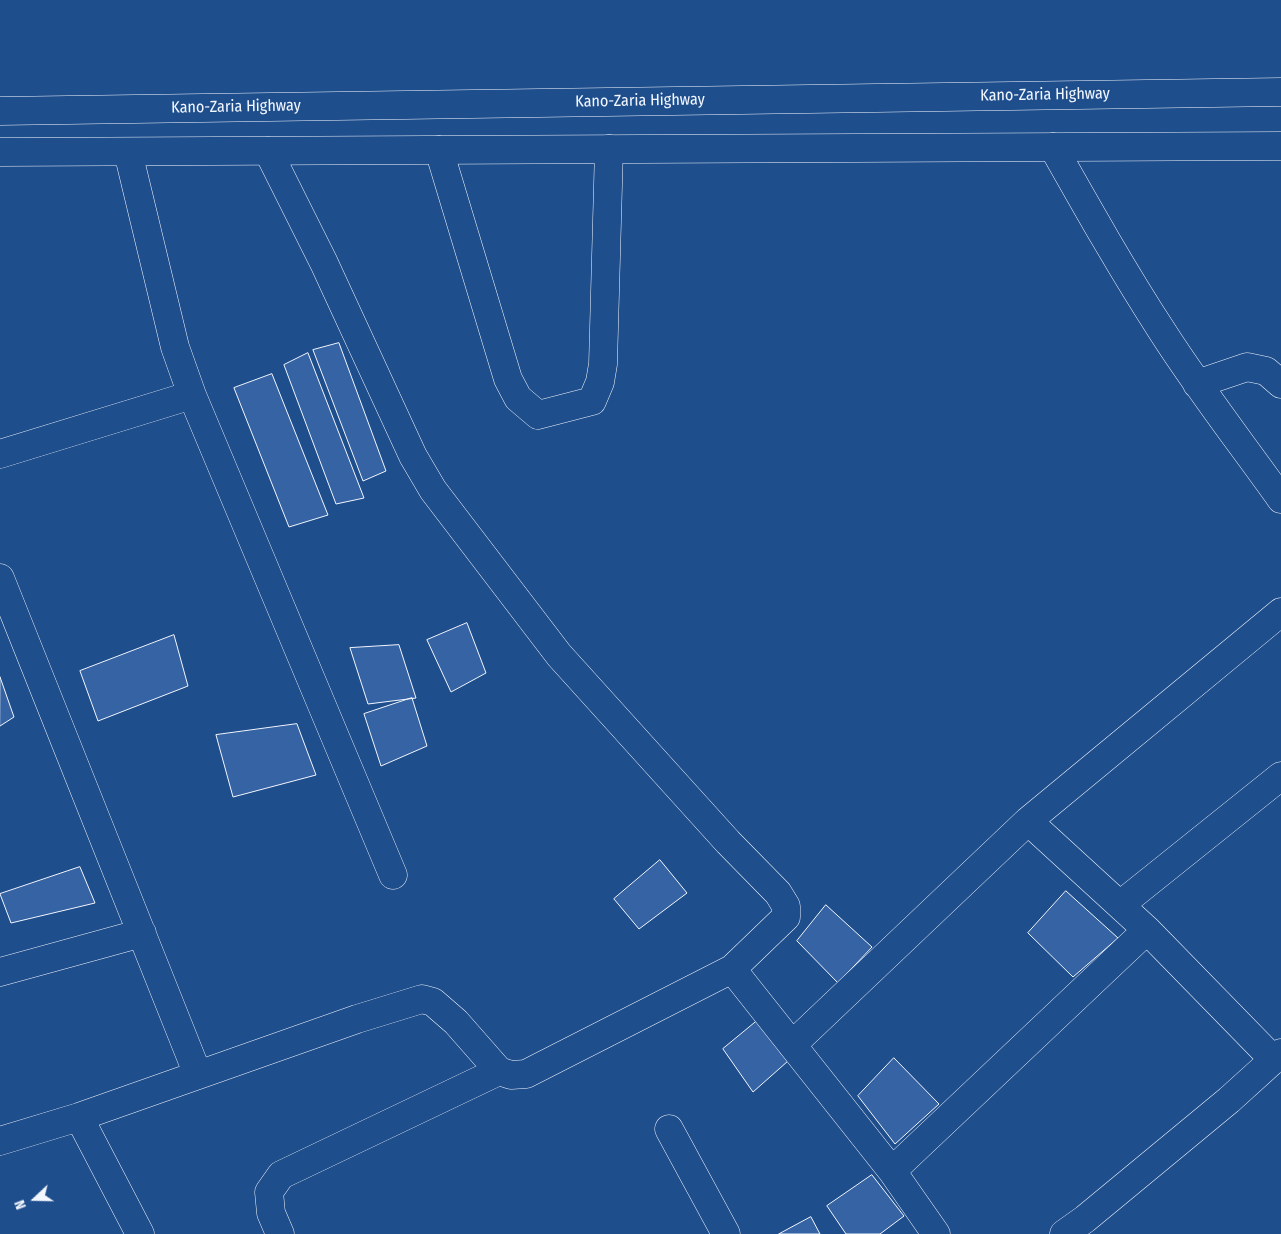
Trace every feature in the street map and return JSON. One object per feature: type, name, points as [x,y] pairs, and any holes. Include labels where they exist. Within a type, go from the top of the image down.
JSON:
[{"type":"main road","name":"Kano-Zaria Highway","points":[[0,111],[1281,92]]},
{"type":"main road","points":[[0,152],[1281,146]]},
{"type":"main road","points":[[1053,147],[1123,270],[1197,384],[1281,499]]},
{"type":"main road","points":[[439,150],[508,379],[518,398],[538,415],[592,401],[600,382],[603,364],[609,149]]},
{"type":"main road","points":[[0,1141],[79,1117],[358,1019],[422,1000],[433,1002],[456,1022],[499,1071],[511,1076],[526,1074],[732,969],[786,917],[786,906],[778,893],[728,842],[559,655],[433,490],[413,456],[324,262],[268,151]]},
{"type":"main road","points":[[128,152],[175,347],[192,395],[393,875]]},
{"type":"main road","points":[[1197,384],[1247,367],[1266,372],[1281,384]]},
{"type":"main road","points":[[0,454],[192,395]]},
{"type":"main road","points":[[0,578],[198,1075]]},
{"type":"main road","points":[[792,1044],[1028,821],[1281,612]]},
{"type":"main road","points":[[1120,905],[1281,776]]},
{"type":"main road","points":[[1028,821],[1147,930],[1277,1056],[1222,1106],[1085,1219],[1064,1234]]},
{"type":"main road","points":[[892,1171],[1147,930]]},
{"type":"main road","points":[[0,972],[142,933]]},
{"type":"main road","points":[[732,969],[892,1171],[936,1234]]},
{"type":"main road","points":[[280,1234],[271,1213],[269,1192],[281,1175],[499,1071]]},
{"type":"main road","points":[[79,1117],[140,1234]]},
{"type":"main road","points":[[669,1129],[726,1234]]},
{"type":"building","points":[[339,343],[386,471],[363,481],[313,350]]},
{"type":"building","points":[[308,353],[364,498],[336,504],[284,365]]},
{"type":"building","points":[[272,374],[328,515],[289,527],[234,388]]},
{"type":"building","points":[[467,623],[486,673],[451,692],[427,640]]},
{"type":"building","points":[[174,635],[188,686],[98,721],[80,671]]},
{"type":"building","points":[[399,645],[416,698],[368,704],[350,648]]},
{"type":"building","points":[[0,677],[14,717],[0,726]]},
{"type":"building","points":[[412,698],[427,746],[381,766],[364,714]]},
{"type":"building","points":[[297,724],[316,775],[233,797],[216,735]]},
{"type":"building","points":[[660,860],[687,893],[639,929],[614,899]]},
{"type":"building","points":[[80,867],[95,903],[11,923],[0,894]]},
{"type":"building","points":[[1066,891],[1118,938],[1073,977],[1028,933]]},
{"type":"building","points":[[826,905],[872,947],[838,983],[797,941]]},
{"type":"building","points":[[763,1016],[788,1061],[753,1092],[723,1049]]},
{"type":"building","points":[[894,1058],[939,1104],[895,1144],[858,1096]]},
{"type":"building","points":[[872,1175],[904,1216],[880,1234],[846,1234],[827,1206]]},
{"type":"building","points":[[811,1217],[820,1234],[779,1234]]}]
